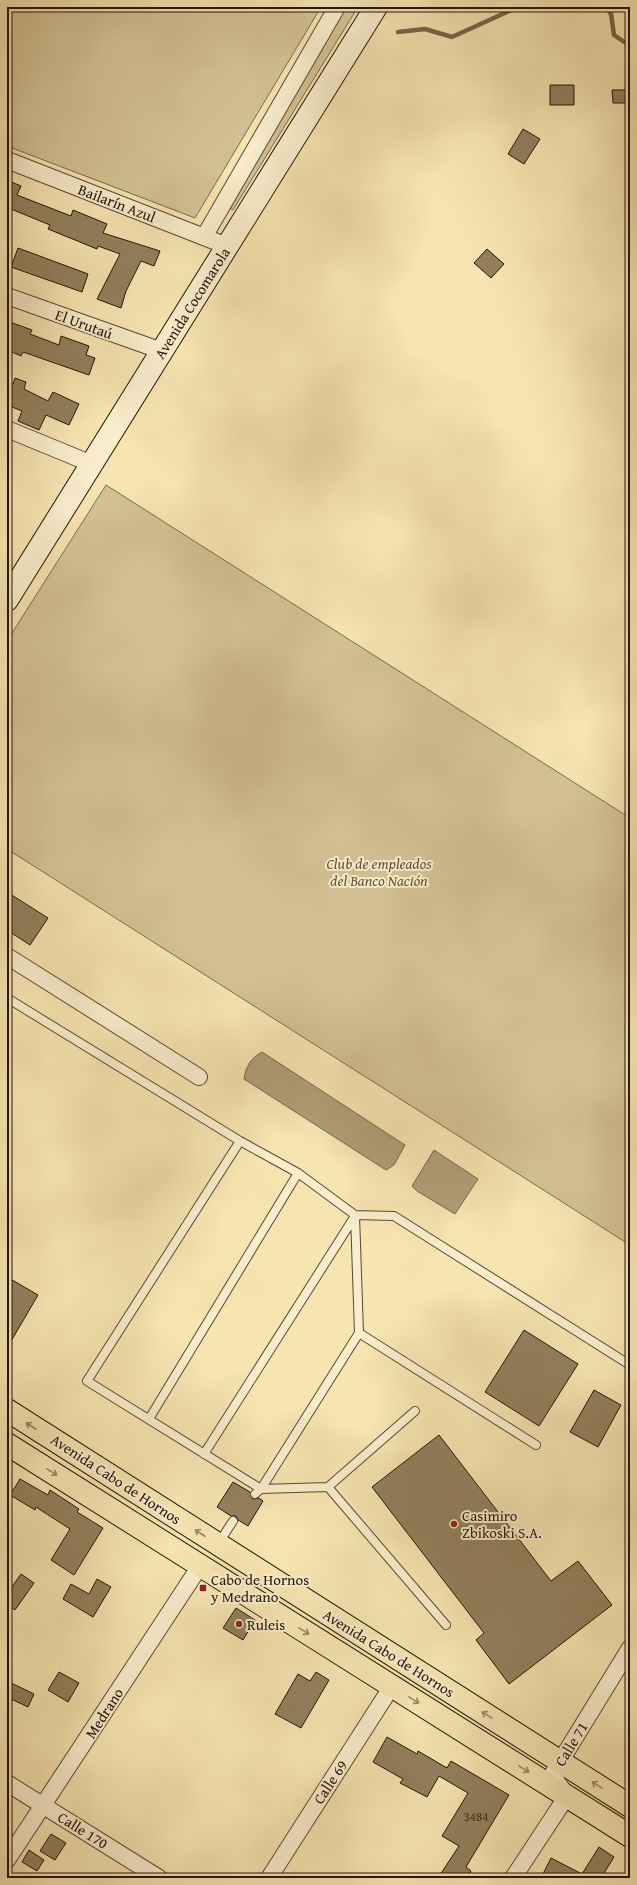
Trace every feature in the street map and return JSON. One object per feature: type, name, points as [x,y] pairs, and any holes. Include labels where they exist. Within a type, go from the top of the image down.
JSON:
[{"type":"main road","name":"Avenida Cocomarola","points":[[7,600],[376,7]]},
{"type":"main road","name":"Avenida Cabo de Hornos","points":[[7,1410],[630,1806]]},
{"type":"main road","name":"Avenida Cabo de Hornos","points":[[7,1444],[630,1836]]},
{"type":"street","points":[[204,237],[337,7]]},
{"type":"street","name":"Bailarín Azul","points":[[7,160],[228,246]]},
{"type":"street","name":"El Urutaú","points":[[7,296],[162,351]]},
{"type":"street","points":[[7,429],[92,464]]},
{"type":"street","points":[[7,956],[199,1077]]},
{"type":"street","name":"Medrano","points":[[7,1860],[200,1566]]},
{"type":"street","name":"Calle 71","points":[[567,1796],[552,1775],[630,1648]]},
{"type":"street","name":"Calle 69","points":[[269,1878],[392,1686]]},
{"type":"street","name":"Calle 170","points":[[7,1782],[159,1878]]},
{"type":"street","points":[[513,1878],[567,1796]]},
{"type":"lane","points":[[7,998],[240,1141],[298,1173],[355,1215],[394,1216],[630,1365]]},
{"type":"lane","points":[[240,1141],[87,1381],[204,1454],[258,1492],[328,1487],[415,1411]]},
{"type":"lane","points":[[149,1419],[298,1173]]},
{"type":"lane","points":[[258,1492],[358,1334],[355,1215]]},
{"type":"lane","points":[[204,1454],[355,1215]]},
{"type":"lane","points":[[358,1334],[536,1445]]},
{"type":"lane","points":[[328,1487],[446,1625]]},
{"type":"lane","points":[[218,1545],[233,1521]]},
{"type":"green space","points":[[7,7],[321,7],[195,218],[7,146]]},
{"type":"green space","points":[[346,7],[358,7],[233,210],[224,205]]},
{"type":"green space","name":"Club de empleados del Banco Nación","points":[[106,485],[630,818],[630,1245],[7,849],[7,641]]},
{"type":"shaded area","points":[[262,1052],[405,1145],[394,1165],[386,1170],[244,1079],[246,1070],[250,1063]]},
{"type":"shaded area","points":[[434,1150],[478,1179],[455,1214],[417,1191],[412,1186]]},
{"type":"building","points":[[550,85],[574,85],[574,105],[550,105]]},
{"type":"building","points":[[612,90],[629,90],[629,103],[613,103]]},
{"type":"building","points":[[523,129],[540,139],[524,164],[508,154]]},
{"type":"building","points":[[7,180],[21,186],[17,195],[71,216],[73,210],[107,224],[103,233],[160,251],[154,266],[141,261],[126,291],[121,308],[97,299],[120,254],[98,246],[97,249],[48,229],[50,225],[11,209],[7,219]]},
{"type":"building","points":[[18,248],[88,274],[82,292],[11,267]]},
{"type":"building","points":[[487,249],[504,264],[491,278],[474,263]]},
{"type":"building","points":[[7,321],[32,330],[30,334],[59,345],[61,336],[89,346],[86,355],[95,358],[89,375],[23,352],[21,356],[7,350]]},
{"type":"building","points":[[15,378],[26,382],[24,389],[48,401],[53,392],[79,404],[69,425],[46,415],[39,430],[18,421],[22,411],[7,405],[7,381],[13,384]]},
{"type":"building","points":[[7,892],[48,918],[30,945],[7,930]]},
{"type":"building","points":[[7,1277],[38,1295],[7,1348]]},
{"type":"building","points":[[524,1330],[578,1364],[539,1426],[485,1392]]},
{"type":"building","points":[[594,1390],[621,1405],[598,1447],[570,1432]]},
{"type":"building","name":"Casimiro Zbikoski S.A.","points":[[439,1435],[551,1581],[578,1561],[612,1605],[509,1684],[476,1640],[484,1633],[372,1487]]},
{"type":"building","points":[[20,1479],[48,1495],[50,1490],[79,1509],[77,1512],[103,1528],[74,1575],[51,1560],[70,1529],[36,1507],[35,1510],[10,1495]]},
{"type":"building","points":[[233,1482],[250,1492],[253,1499],[259,1498],[263,1501],[248,1526],[238,1520],[236,1516],[231,1516],[217,1507]]},
{"type":"building","points":[[21,1574],[34,1583],[15,1610],[7,1604],[7,1594]]},
{"type":"building","points":[[97,1579],[111,1587],[93,1617],[63,1599],[71,1584],[89,1594]]},
{"type":"building","name":"Ruleis","points":[[236,1608],[255,1620],[243,1640],[223,1628]]},
{"type":"building","points":[[59,1672],[79,1683],[68,1702],[48,1690]]},
{"type":"building","points":[[316,1672],[329,1680],[301,1728],[275,1714],[298,1674],[310,1681]]},
{"type":"building","points":[[7,1681],[34,1694],[28,1707],[7,1697]]},
{"type":"building","points":[[387,1737],[417,1754],[418,1751],[447,1768],[451,1761],[509,1795],[466,1867],[471,1871],[467,1878],[438,1878],[459,1846],[442,1836],[468,1793],[439,1776],[427,1797],[400,1783],[403,1779],[373,1762]]},
{"type":"building","points":[[51,1834],[66,1843],[55,1860],[40,1851]]},
{"type":"building","points":[[599,1847],[614,1857],[601,1878],[541,1878],[551,1858],[582,1874]]},
{"type":"building","points":[[29,1850],[44,1860],[37,1871],[22,1862]]},
{"type":"waterway","points":[[398,32],[425,29],[452,37],[518,7]]},
{"type":"waterway","points":[[606,7],[611,14],[614,35],[630,46]]},
{"type":"place","name":"Casimiro Zbikoski S.A.","points":[[454,1524]]},
{"type":"place","name":"Cabo de Hornos y Medrano","points":[[203,1588]]},
{"type":"place","name":"Ruleis","points":[[239,1624]]}]
